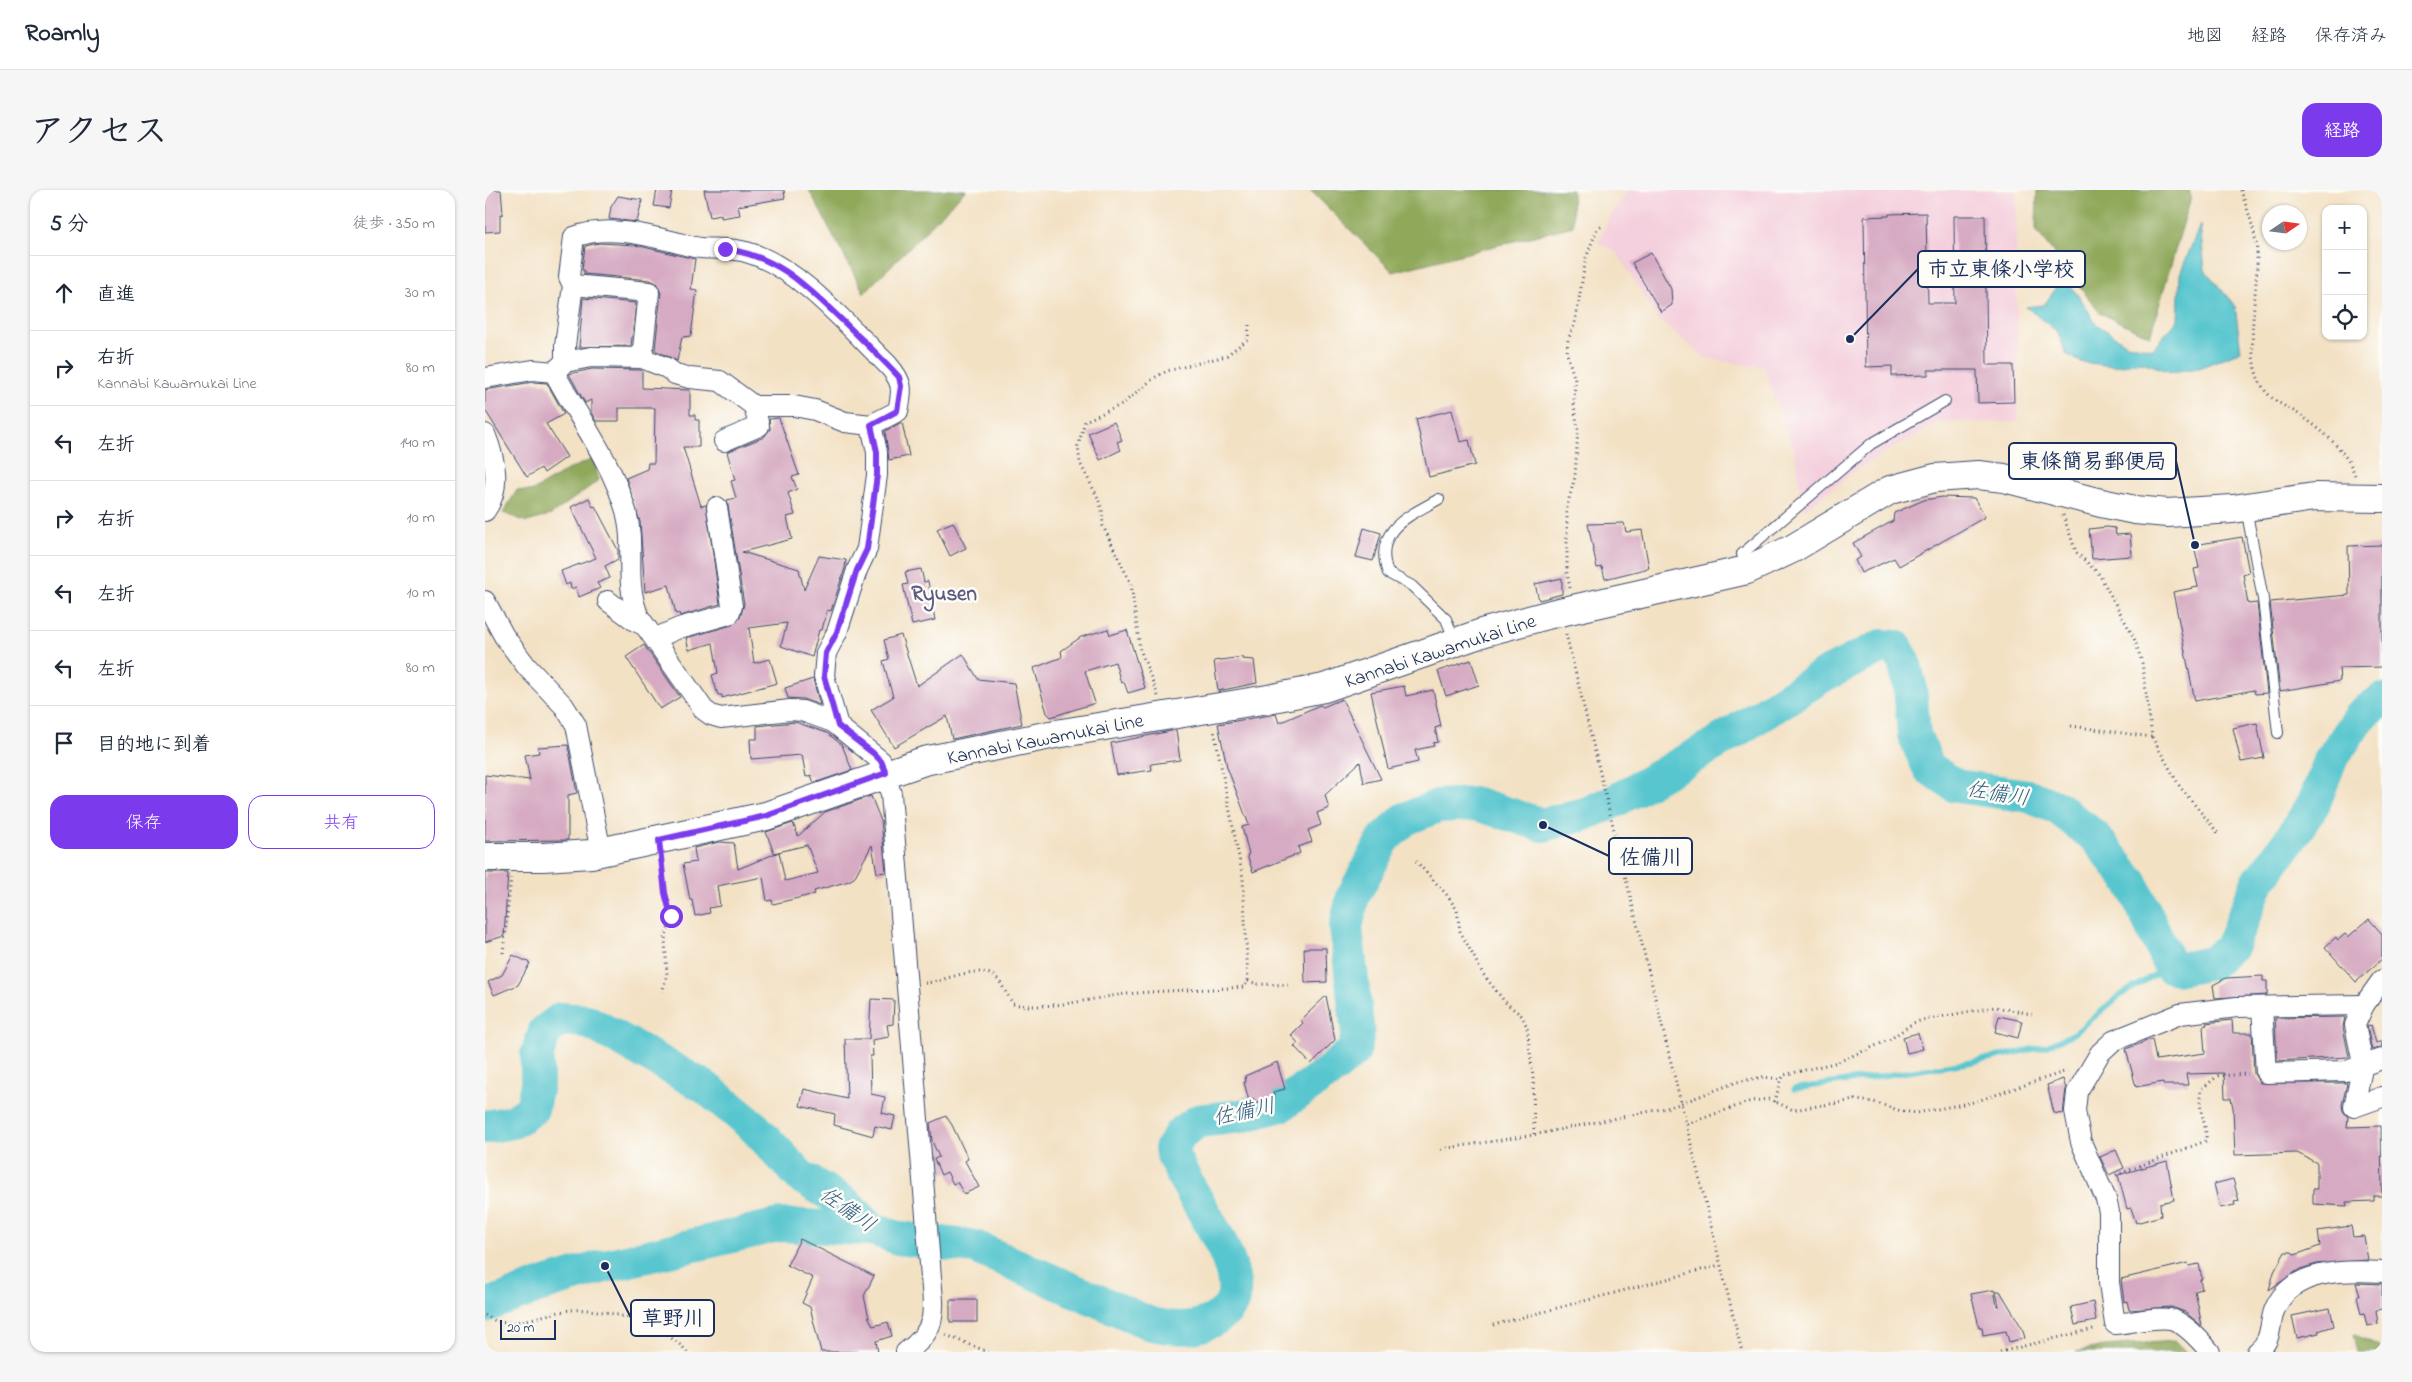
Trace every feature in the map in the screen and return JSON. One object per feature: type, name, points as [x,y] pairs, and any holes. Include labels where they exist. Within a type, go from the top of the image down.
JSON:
[{"type":"main road","name":"Kannabi Kawamukai Line","points":[[485,857],[572,856],[601,852],[766,816],[886,773],[974,750],[1324,688],[1456,642],[1568,610],[1747,570],[1792,549],[1890,490],[1913,483],[1956,475],[2004,478],[2067,495],[2135,510],[2167,513],[2201,512],[2287,500],[2354,497],[2382,498]]},
{"type":"street","points":[[485,378],[559,367],[591,357],[642,358],[675,374],[690,378],[720,381],[754,406],[794,406],[815,410],[845,422],[871,425],[897,411],[901,386],[899,377],[807,287],[784,269],[763,258],[746,252],[699,248],[653,236],[602,231],[585,232],[574,237],[569,277],[573,285],[565,346],[559,367],[597,443],[627,513],[629,526],[629,576],[633,604],[698,702],[711,715],[731,718],[790,710],[802,711],[838,726],[877,757],[886,773],[891,794],[933,1318],[927,1334],[912,1350]]},
{"type":"street","points":[[573,285],[649,292],[642,358]]},
{"type":"street","points":[[724,440],[759,426],[754,406]]},
{"type":"street","points":[[838,726],[824,676],[826,653],[837,632],[857,570],[867,549],[877,475],[877,452],[871,425]]},
{"type":"street","points":[[485,434],[493,452],[496,480],[494,496],[485,511]]},
{"type":"street","points":[[608,601],[651,632],[679,628],[729,614],[732,606],[717,507]]},
{"type":"street","points":[[487,609],[527,667],[564,706],[576,725],[601,852]]},
{"type":"street","points":[[2382,980],[2365,1005],[2355,1025],[2363,1064],[2354,1107],[2382,1097]]},
{"type":"street","points":[[2209,1352],[2201,1342],[2174,1320],[2162,1319],[2115,1324],[2109,1283],[2109,1212],[2081,1142],[2075,1111],[2077,1092],[2100,1053],[2113,1041],[2180,1014],[2237,1007],[2365,1005]]},
{"type":"street","points":[[2262,1007],[2266,1073],[2346,1071],[2382,1059]]},
{"type":"street","points":[[2257,1352],[2269,1340],[2275,1310],[2283,1294],[2290,1288],[2319,1275],[2337,1272],[2382,1272]]},
{"type":"lane","points":[[1747,570],[1742,554],[1841,469],[1871,444],[1945,401]]},
{"type":"lane","points":[[1439,499],[1403,520],[1390,530],[1383,553],[1384,563],[1388,573],[1412,586],[1446,619],[1456,642]]},
{"type":"lane","points":[[2246,507],[2263,599],[2278,733]]},
{"type":"path","points":[[2241,190],[2256,242],[2254,335],[2257,376],[2271,398],[2302,417],[2333,443],[2349,461],[2355,475],[2354,497]]},
{"type":"path","points":[[1604,225],[1597,229],[1586,258],[1575,323],[1568,340],[1567,354],[1575,380],[1574,405],[1578,429],[1575,476],[1567,506],[1568,610],[1593,744],[1741,1352]]},
{"type":"path","points":[[1161,717],[1156,687],[1140,649],[1131,584],[1103,526],[1102,510],[1098,498],[1080,464],[1079,446],[1083,427],[1085,421],[1121,405],[1154,378],[1167,371],[1226,356],[1248,339],[1249,325]]},
{"type":"path","points":[[2067,495],[2063,515],[2066,530],[2076,552],[2099,574],[2134,638],[2142,662],[2152,737],[2180,787],[2218,833]]},
{"type":"path","points":[[907,985],[929,983],[977,972],[990,974],[998,980],[1013,1004],[1021,1006],[1051,1005],[1127,994],[1244,987],[1248,981],[1243,878],[1210,709]]},
{"type":"path","points":[[2071,726],[2152,737]]},
{"type":"path","points":[[659,840],[665,893],[671,916],[665,939],[667,975],[662,992]]},
{"type":"path","points":[[503,953],[512,857]]},
{"type":"path","points":[[1416,861],[1447,895],[1457,910],[1460,931],[1483,974],[1505,1002],[1522,1016],[1527,1027],[1533,1077],[1534,1134]]},
{"type":"path","points":[[1248,981],[1258,984],[1288,985]]},
{"type":"path","points":[[1775,1102],[1784,1076],[1838,1062],[1889,1040],[1913,1023],[1995,1006],[2032,1014]]},
{"type":"path","points":[[1687,1124],[1751,1101],[1769,1099],[1793,1110],[1855,1100],[1874,1102],[1901,1111],[1917,1113],[1974,1102],[2067,1071],[2088,1074]]},
{"type":"path","points":[[2101,1190],[2111,1177],[2125,1170],[2207,1141],[2207,1131],[2199,1098],[2201,1089],[2207,1083],[2218,1076],[2266,1073]]},
{"type":"path","points":[[1441,1149],[1534,1134],[1671,1108],[1681,1102],[1737,1082],[1763,1077],[1782,1079]]},
{"type":"path","points":[[1493,1325],[1720,1265]]},
{"type":"path","points":[[485,1315],[499,1322],[507,1322],[571,1310],[597,1311],[624,1317],[670,1336],[687,1352]]},
{"type":"path","points":[[2000,1352],[2115,1324]]},
{"type":"path","points":[[930,1328],[988,1352]]},
{"type":"shaded area","points":[[1628,190],[2016,191],[2018,422],[1940,422],[1859,468],[1804,510],[1794,449],[1764,368],[1706,358],[1658,319],[1617,253],[1598,243],[1609,218]]},
{"type":"green space","points":[[809,190],[966,190],[864,293]]},
{"type":"green space","points":[[1310,190],[1572,190],[1573,226],[1393,272]]},
{"type":"green space","points":[[2037,190],[2189,190],[2191,197],[2150,336],[2100,313],[2036,230]]},
{"type":"green space","points":[[593,459],[599,480],[551,515],[527,522],[503,513],[517,490],[533,491],[567,470]]},
{"type":"green space","points":[[2353,1334],[2380,1346],[2382,1352],[2357,1352]]},
{"type":"green space","points":[[2175,1341],[2186,1352],[2076,1352],[2104,1346]]},
{"type":"water","points":[[2200,225],[2205,270],[2235,306],[2241,351],[2199,368],[2171,372],[2142,362],[2114,366],[2081,362],[2066,354],[2058,332],[2026,307],[2044,305],[2055,290],[2052,264],[2081,299],[2096,324],[2127,344],[2152,349],[2178,320],[2180,274]]},
{"type":"building","points":[[485,190],[501,190],[503,214],[500,215],[500,231],[485,232]]},
{"type":"building","points":[[657,190],[672,190],[669,208],[654,206]]},
{"type":"building","points":[[704,190],[784,190],[785,198],[738,206],[740,215],[721,218],[721,215],[710,217]]},
{"type":"building","points":[[618,196],[642,200],[637,222],[609,219],[611,207]]},
{"type":"building","points":[[1926,213],[1928,303],[1955,303],[1954,216],[1985,216],[1987,365],[2013,365],[2014,402],[1978,403],[1977,370],[1928,370],[1928,375],[1892,376],[1892,366],[1866,367],[1864,217]]},
{"type":"building","points":[[599,243],[635,245],[695,259],[691,289],[697,290],[691,336],[682,337],[677,361],[655,350],[661,293],[656,283],[650,280],[584,274],[584,270],[582,270],[585,246]]},
{"type":"building","points":[[1651,253],[1671,289],[1672,305],[1661,312],[1632,263]]},
{"type":"building","points":[[583,298],[636,303],[631,346],[579,347]]},
{"type":"building","points":[[592,369],[640,370],[642,371],[642,388],[690,390],[690,415],[695,415],[695,420],[699,420],[699,447],[683,447],[701,506],[706,505],[720,604],[680,616],[679,613],[676,614],[669,585],[645,592],[640,522],[626,478],[647,469],[648,463],[654,463],[655,408],[619,408],[619,421],[596,421],[591,412],[591,400],[585,403],[569,374]]},
{"type":"building","points":[[533,382],[547,383],[564,414],[546,424],[567,457],[544,473],[541,468],[527,477],[485,410],[485,390]]},
{"type":"building","points":[[1452,410],[1460,442],[1469,440],[1475,465],[1429,477],[1416,419]]},
{"type":"building","points":[[779,418],[799,475],[792,477],[797,489],[788,493],[795,515],[787,517],[792,539],[742,552],[799,569],[804,590],[819,556],[846,560],[845,568],[831,611],[827,610],[822,630],[819,630],[812,657],[781,646],[787,623],[749,628],[754,663],[770,659],[777,683],[722,698],[722,695],[718,695],[712,675],[718,673],[713,643],[689,650],[686,638],[732,625],[740,618],[744,604],[727,500],[736,498],[731,481],[735,480],[727,452],[764,437],[770,429],[769,419]]},
{"type":"building","points":[[902,422],[909,456],[889,460],[885,431]]},
{"type":"building","points":[[1114,422],[1122,440],[1117,442],[1121,450],[1100,460],[1088,433]]},
{"type":"building","points":[[1942,497],[1974,498],[1985,517],[1899,566],[1894,558],[1861,573],[1855,560],[1861,557],[1853,543],[1893,521],[1894,513],[1924,500]]},
{"type":"building","points":[[589,498],[618,550],[618,559],[605,566],[610,578],[597,583],[600,588],[579,597],[576,587],[571,589],[570,583],[566,585],[561,571],[596,558],[571,507]]},
{"type":"building","points":[[953,522],[966,548],[950,556],[937,529]]},
{"type":"building","points":[[1624,523],[1626,532],[1642,530],[1649,568],[1605,579],[1602,567],[1597,568],[1588,524]]},
{"type":"building","points":[[1364,528],[1381,533],[1373,561],[1356,557]]},
{"type":"building","points":[[2115,528],[2116,535],[2130,534],[2132,556],[2092,559],[2089,529]]},
{"type":"building","points":[[2242,537],[2249,572],[2243,574],[2248,604],[2257,603],[2267,693],[2255,694],[2254,690],[2195,701],[2173,592],[2198,587],[2194,569],[2199,568],[2194,545]]},
{"type":"building","points":[[2382,545],[2382,667],[2339,668],[2340,681],[2280,691],[2270,602],[2349,595],[2348,546]]},
{"type":"building","points":[[921,569],[924,582],[928,581],[935,620],[912,625],[903,585],[908,584],[905,572]]},
{"type":"building","points":[[1562,578],[1562,594],[1539,600],[1535,584]]},
{"type":"building","points":[[1108,629],[1110,635],[1127,630],[1145,688],[1128,693],[1124,682],[1121,683],[1115,662],[1085,671],[1095,703],[1051,717],[1047,713],[1034,668],[1060,658],[1062,656],[1061,651],[1081,637]]},
{"type":"building","points":[[901,635],[917,686],[963,654],[978,679],[1014,683],[1022,724],[952,739],[947,716],[894,747],[871,710],[893,697],[883,661],[889,659],[884,640]]},
{"type":"building","points":[[644,645],[680,697],[660,709],[626,657]]},
{"type":"building","points":[[1242,657],[1242,659],[1254,660],[1257,683],[1218,691],[1214,661]]},
{"type":"building","points":[[1471,660],[1479,685],[1446,696],[1438,671]]},
{"type":"building","points":[[813,679],[820,705],[803,699],[788,698],[785,688]]},
{"type":"building","points":[[1404,686],[1406,696],[1433,690],[1441,726],[1435,728],[1438,742],[1433,743],[1434,746],[1415,750],[1418,762],[1388,769],[1371,692]]},
{"type":"building","points":[[1342,699],[1381,779],[1364,783],[1360,762],[1325,795],[1329,808],[1317,813],[1321,825],[1308,830],[1312,842],[1298,847],[1300,853],[1253,872],[1247,855],[1249,854],[1242,827],[1249,825],[1227,767],[1218,724],[1276,714],[1279,723],[1320,705],[1323,707]]},
{"type":"building","points":[[795,722],[827,733],[842,745],[852,770],[814,783],[811,775],[806,777],[802,755],[751,759],[750,739],[757,739],[757,726]]},
{"type":"building","points":[[2257,723],[2264,758],[2241,762],[2233,728]]},
{"type":"building","points":[[1176,730],[1180,760],[1151,764],[1152,770],[1117,775],[1111,743]]},
{"type":"building","points":[[568,745],[577,793],[568,795],[568,840],[485,841],[485,775],[530,780],[525,755],[539,753],[538,747]]},
{"type":"building","points":[[871,796],[881,821],[886,872],[877,873],[872,845],[854,878],[849,881],[814,891],[815,894],[773,904],[772,900],[767,901],[763,877],[717,886],[720,906],[709,908],[710,913],[695,916],[683,864],[696,862],[694,848],[719,842],[734,843],[738,869],[779,852],[785,881],[818,873],[807,845],[774,853],[766,832],[793,823],[798,836],[825,812]]},
{"type":"building","points":[[485,873],[508,873],[504,936],[485,942]]},
{"type":"building","points":[[2369,919],[2382,934],[2382,959],[2356,982],[2325,947],[2336,937],[2338,940],[2345,934],[2348,937]]},
{"type":"building","points":[[1304,948],[1326,948],[1327,982],[1305,983]]},
{"type":"building","points":[[513,955],[530,963],[518,985],[494,995],[488,982],[502,975]]},
{"type":"building","points":[[2263,976],[2263,981],[2267,981],[2267,995],[2215,998],[2213,985],[2226,978]]},
{"type":"building","points":[[1326,996],[1335,1040],[1311,1064],[1294,1046],[1298,1043],[1291,1035],[1303,1023],[1301,1020]]},
{"type":"building","points":[[871,999],[894,1000],[893,1024],[887,1025],[889,1037],[872,1040],[873,1056],[870,1056],[871,1094],[885,1097],[882,1113],[895,1116],[892,1130],[875,1126],[873,1136],[834,1125],[835,1114],[800,1106],[804,1089],[847,1099],[845,1039],[869,1039]]},
{"type":"building","points":[[1999,1016],[2022,1021],[2018,1038],[1995,1032]]},
{"type":"building","points":[[2345,1017],[2343,1027],[2349,1057],[2277,1061],[2275,1018]]},
{"type":"building","points":[[2232,1020],[2233,1033],[2252,1033],[2254,1074],[2260,1083],[2347,1083],[2342,1105],[2343,1111],[2348,1117],[2347,1127],[2381,1126],[2382,1196],[2374,1196],[2374,1201],[2346,1202],[2347,1206],[2313,1204],[2313,1189],[2317,1189],[2317,1163],[2297,1153],[2235,1155],[2233,1108],[2231,1098],[2225,1098],[2224,1073],[2186,1074],[2188,1085],[2164,1085],[2163,1082],[2136,1087],[2126,1049],[2152,1039],[2156,1060],[2205,1053],[2203,1026],[2207,1025],[2206,1023]]},
{"type":"building","points":[[2371,1025],[2376,1043],[2382,1041],[2382,1047],[2372,1050],[2367,1026]]},
{"type":"building","points":[[1918,1033],[1923,1049],[1907,1053],[1903,1037]]},
{"type":"building","points":[[1277,1062],[1285,1089],[1273,1092],[1275,1098],[1255,1104],[1254,1099],[1249,1101],[1244,1082],[1246,1082],[1245,1076]]},
{"type":"building","points":[[2063,1079],[2066,1089],[2063,1114],[2054,1113],[2047,1085]]},
{"type":"building","points":[[946,1116],[968,1159],[965,1161],[979,1187],[964,1194],[957,1182],[953,1184],[947,1172],[941,1175],[934,1159],[939,1157],[932,1141],[930,1123]]},
{"type":"building","points":[[2116,1150],[2124,1168],[2109,1175],[2100,1157]]},
{"type":"building","points":[[2167,1161],[2174,1200],[2160,1203],[2161,1216],[2136,1223],[2131,1208],[2127,1209],[2118,1175]]},
{"type":"building","points":[[2233,1179],[2239,1201],[2234,1202],[2235,1205],[2220,1208],[2214,1184]]},
{"type":"building","points":[[2351,1226],[2353,1237],[2364,1236],[2368,1260],[2317,1264],[2300,1269],[2269,1290],[2274,1272],[2285,1252],[2292,1252],[2295,1255],[2320,1246],[2318,1231]]},
{"type":"building","points":[[800,1239],[874,1276],[864,1296],[869,1318],[873,1326],[888,1322],[892,1336],[876,1341],[878,1352],[821,1352],[810,1307],[802,1303],[813,1278],[787,1265]]},
{"type":"building","points":[[2188,1263],[2189,1266],[2199,1264],[2202,1289],[2195,1291],[2202,1326],[2185,1312],[2171,1307],[2129,1310],[2127,1301],[2124,1302],[2121,1279]]},
{"type":"building","points":[[2356,1283],[2382,1284],[2382,1309],[2376,1310],[2378,1324],[2367,1326],[2364,1313],[2361,1314],[2357,1296],[2360,1296]]},
{"type":"building","points":[[1994,1290],[1997,1306],[1999,1306],[1996,1292],[2000,1291],[2022,1328],[2025,1338],[2009,1342],[2006,1331],[1983,1335],[1982,1327],[1979,1327],[1971,1294]]},
{"type":"building","points":[[950,1300],[977,1300],[977,1322],[950,1322]]},
{"type":"building","points":[[2093,1302],[2096,1321],[2075,1325],[2071,1307]]},
{"type":"building","points":[[2330,1308],[2334,1326],[2318,1331],[2319,1333],[2297,1338],[2292,1316]]},
{"type":"waterway","name":"佐備川","points":[[485,1127],[513,1122],[532,1109],[537,1084],[537,1055],[545,1031],[561,1019],[587,1021],[705,1087],[754,1127],[801,1177],[845,1203],[872,1229],[898,1238],[975,1247],[1151,1324],[1176,1328],[1193,1327],[1209,1322],[1226,1311],[1234,1294],[1233,1278],[1228,1260],[1219,1240],[1177,1165],[1171,1149],[1180,1134],[1198,1121],[1241,1116],[1281,1105],[1326,1074],[1354,1051],[1358,1034],[1346,927],[1353,896],[1384,839],[1405,819],[1438,806],[1477,804],[1543,825],[1585,814],[1615,801],[1717,743],[1824,675],[1882,646],[1896,647],[1904,661],[1910,686],[1914,735],[1929,768],[1956,786],[2029,796],[2058,808],[2095,837],[2131,882],[2170,966],[2180,969],[2212,963],[2232,945],[2258,882],[2287,844],[2314,803],[2330,761],[2362,714],[2382,700]]},
{"type":"waterway","points":[[1794,1089],[1973,1062],[2047,1046],[2075,1033],[2122,994],[2170,966]]},
{"type":"waterway","points":[[485,1306],[548,1283],[605,1266],[779,1225],[872,1229]]},
{"type":"place","name":"市立東條小学校","points":[[1850,339]]},
{"type":"place","name":"東條簡易郵便局","points":[[2195,545]]},
{"type":"place","name":"佐備川","points":[[1543,825]]},
{"type":"place","name":"草野川","points":[[605,1266]]},
{"type":"district","name":"Ryusen","points":[[944,593]]},
{"type":"route","points":[[671,916],[665,893],[659,840],[766,816],[886,773],[881,761],[873,753],[838,726],[824,676],[826,653],[837,632],[857,570],[867,549],[876,495],[877,475],[877,452],[871,425],[897,411],[901,386],[899,377],[888,364],[807,287],[784,269],[746,252],[725,249]]}]
